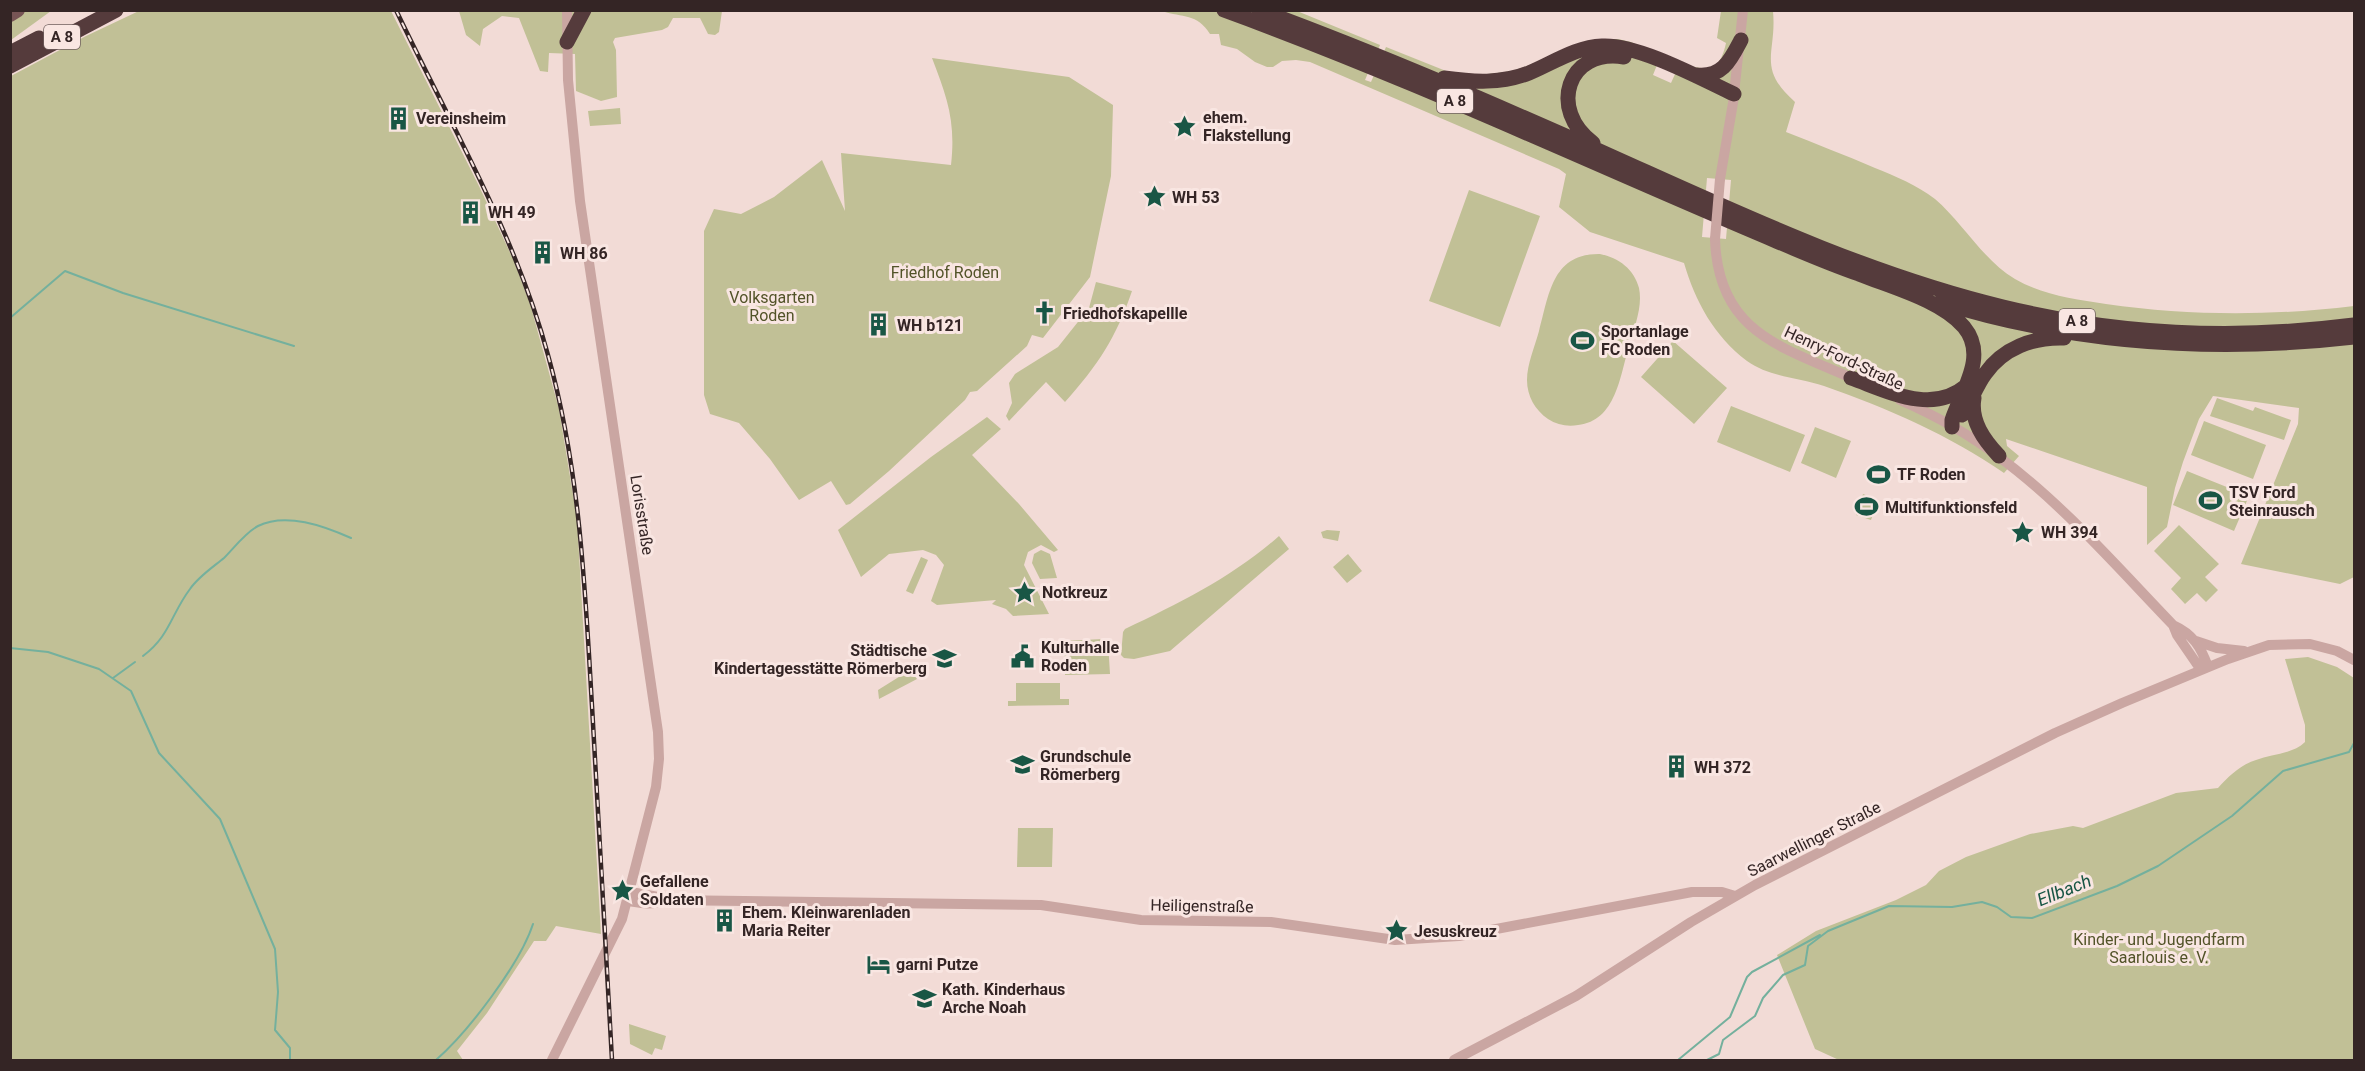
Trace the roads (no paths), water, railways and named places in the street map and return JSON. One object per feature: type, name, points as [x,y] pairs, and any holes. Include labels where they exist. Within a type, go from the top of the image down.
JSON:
[{"type":"highway","name":"A 8","points":[[10,53],[92,10]]},
{"type":"highway","name":"A 8","points":[[10,66],[116,10]]},
{"type":"highway","points":[[567,42],[584,10]]},
{"type":"highway","name":"A 8","points":[[1224,10],[1424,88],[1805,254],[1903,290],[2000,319],[2107,338],[2199,345],[2294,343],[2355,337]]},
{"type":"highway","name":"A 8","points":[[1259,10],[1423,74],[1809,243],[1905,279],[1957,295],[2057,318],[2154,331],[2287,332],[2355,325]]},
{"type":"highway","points":[[1680,73],[1707,76],[1719,71],[1733,55],[1741,40]]},
{"type":"highway","points":[[1423,74],[1480,82],[1503,80],[1528,73],[1585,49],[1600,46],[1632,50],[1657,65]]},
{"type":"highway","points":[[1610,155],[1589,141],[1573,122],[1568,111],[1568,88],[1580,69],[1600,57],[1612,55],[1657,65],[1680,73],[1733,98]]},
{"type":"highway","points":[[1903,290],[1952,316],[1970,336],[1975,359],[1970,389],[1974,416],[1978,427],[1999,456]]},
{"type":"highway","points":[[1952,427],[1952,420],[1970,389],[2004,354],[2020,345],[2052,337],[2107,338]]},
{"type":"highway","points":[[1851,378],[1902,396],[1927,401],[1950,397],[1970,389]]},
{"type":"main road","points":[[10,15],[18,10]]},
{"type":"street","name":"Lorisstraße","points":[[552,1060],[618,930],[629,896],[656,787],[659,759],[658,732],[582,212],[571,118],[567,64],[567,10]]},
{"type":"street","name":"Henry-Ford-Straße","points":[[1743,10],[1714,239],[1719,275],[1726,293],[1747,322],[1762,335],[1803,359],[1851,378],[1952,427],[1999,456],[2050,500],[2174,625],[2184,630],[2196,641],[2204,669]]},
{"type":"street","name":"Henry-Ford-Straße","points":[[2174,625],[2177,635],[2204,669]]},
{"type":"street","points":[[2196,641],[2217,648],[2248,651],[2282,643],[2310,644],[2337,651],[2355,660]]},
{"type":"street","name":"Saarwellinger Straße","points":[[1454,1060],[1576,996],[1735,897],[2055,733],[2248,651]]},
{"type":"street","name":"Heiligenstraße","points":[[629,896],[658,897],[664,900],[1041,905],[1141,920],[1271,922],[1395,940],[1459,936],[1692,892],[1722,892],[1735,897]]},
{"type":"waterway","points":[[10,318],[65,271],[123,293],[294,346]]},
{"type":"waterway","points":[[143,656],[165,633],[193,585],[258,526],[269,522],[293,520],[317,525],[351,538]]},
{"type":"waterway","points":[[10,648],[48,652],[99,669],[131,691],[159,753],[220,819],[275,949],[278,992],[275,1030],[290,1048],[290,1060]]},
{"type":"waterway","points":[[113,678],[135,662]]},
{"type":"waterway","name":"Ellbach","points":[[1707,1060],[1719,1054],[1723,1040],[1755,1016],[1763,998],[1783,975],[1805,965],[1808,946],[1828,931],[1889,906],[1952,907],[1982,902],[1997,907],[2011,917],[2032,918],[2117,886],[2158,866],[2232,816],[2283,771],[2349,752],[2354,743]]},
{"type":"waterway","points":[[436,1060],[463,1033],[492,996],[517,958],[533,924]]},
{"type":"waterway","points":[[1678,1060],[1730,1017],[1747,977],[1752,972],[1820,935]]},
{"type":"railway","points":[[396,10],[500,222],[534,310],[559,398],[574,485],[587,617],[612,1060]]},
{"type":"place","name":"Vereinsheim","points":[[398,118]]},
{"type":"place","name":"ehem. Flakstellung","points":[[1185,126]]},
{"type":"place","name":"WH 53","points":[[1154,197]]},
{"type":"place","name":"WH 49","points":[[470,212]]},
{"type":"place","name":"WH 86","points":[[542,253]]},
{"type":"place","name":"Friedhofskapellle","points":[[1045,313]]},
{"type":"place","name":"WH b121","points":[[879,325]]},
{"type":"place","name":"Sportanlage FC Roden","points":[[1583,340]]},
{"type":"place","name":"TF Roden","points":[[1879,474]]},
{"type":"place","name":"TSV Ford Steinrausch","points":[[2211,501]]},
{"type":"place","name":"Multifunktionsfeld","points":[[1867,507]]},
{"type":"place","name":"WH 394","points":[[2023,532]]},
{"type":"place","name":"Notkreuz","points":[[1024,592]]},
{"type":"place","name":"Kulturhalle Roden","points":[[1023,656]]},
{"type":"place","name":"Städtische Kindertagesstätte Römerberg","points":[[945,659]]},
{"type":"place","name":"Grundschule Römerberg","points":[[1022,765]]},
{"type":"place","name":"WH 372","points":[[1676,767]]},
{"type":"place","name":"Gefallene Soldaten","points":[[622,890]]},
{"type":"place","name":"Ehem. Kleinwarenladen Maria Reiter","points":[[724,921]]},
{"type":"place","name":"Jesuskreuz","points":[[1396,931]]},
{"type":"place","name":"garni Putze","points":[[878,964]]},
{"type":"place","name":"Kath. Kinderhaus Arche Noah","points":[[924,998]]},
{"type":"park label","name":"Friedhof Roden","points":[[945,272]]},
{"type":"park label","name":"Volksgarten Roden","points":[[772,306]]},
{"type":"park label","name":"Kinder- und Jugendfarm Saarlouis e. V.","points":[[2159,948]]}]
